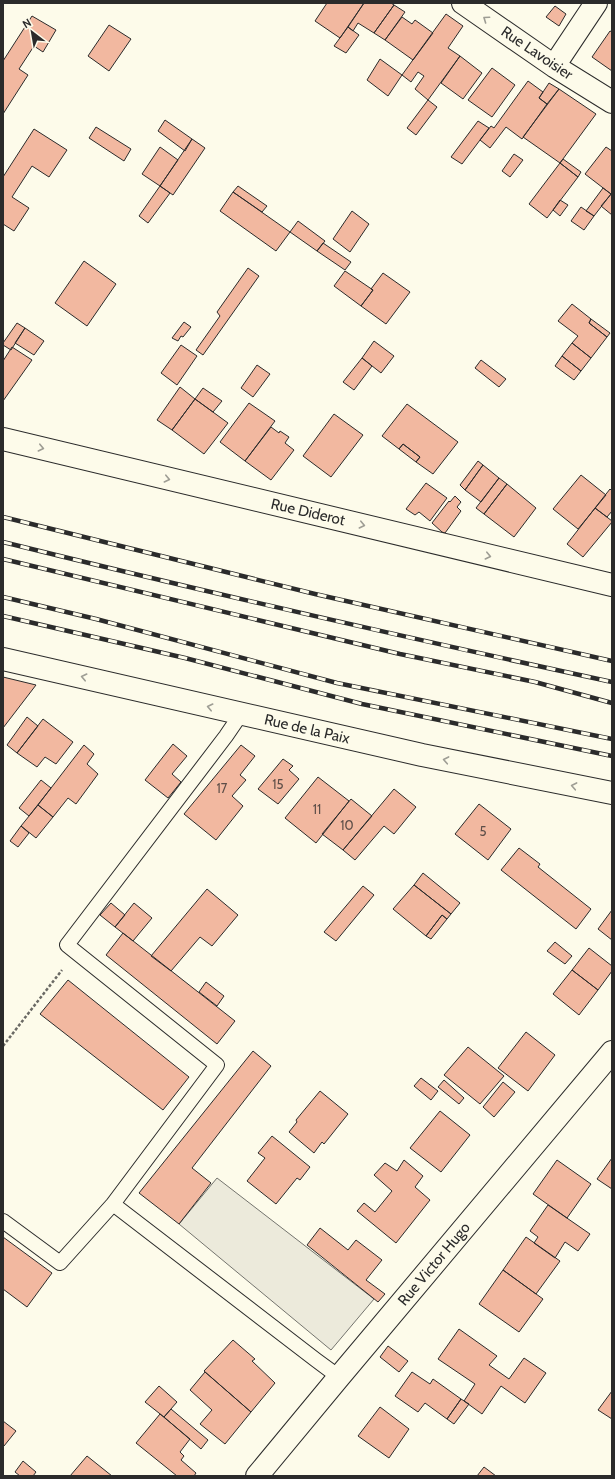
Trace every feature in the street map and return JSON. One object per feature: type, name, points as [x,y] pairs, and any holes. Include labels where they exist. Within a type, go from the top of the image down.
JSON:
[{"type":"street","name":"Rue Lavoisier","points":[[463,3],[554,66],[612,102]]},
{"type":"street","points":[[554,66],[596,3]]},
{"type":"street","name":"Rue Diderot","points":[[3,439],[612,585]]},
{"type":"street","name":"Rue de la Paix","points":[[3,659],[422,755],[612,793]]},
{"type":"street","name":"Rue Victor Hugo","points":[[257,1476],[612,1052]]},
{"type":"lane","points":[[3,1221],[60,1263],[113,1204],[217,1065],[67,945],[242,714]]},
{"type":"lane","points":[[113,1204],[339,1377]]},
{"type":"path","points":[[3,1046],[76,952]]},
{"type":"shaded area","points":[[217,1178],[374,1299],[331,1350],[179,1224]]},
{"type":"building","points":[[327,3],[364,3],[340,38],[315,21]]},
{"type":"building","points":[[364,3],[391,3],[394,5],[374,33],[358,23],[353,31],[348,27]]},
{"type":"building","points":[[394,5],[405,12],[385,40],[374,33]]},
{"type":"building","points":[[555,6],[566,14],[559,26],[546,17]]},
{"type":"building","points":[[446,14],[463,26],[448,48],[460,56],[428,100],[415,89],[424,76],[418,72],[411,82],[402,75]]},
{"type":"building","points":[[32,16],[56,30],[43,52],[34,46],[19,69],[28,75],[3,114],[3,61]]},
{"type":"building","points":[[402,17],[412,24],[415,20],[433,33],[413,60],[385,40]]},
{"type":"building","points":[[109,25],[131,39],[109,71],[88,56]]},
{"type":"building","points":[[348,27],[359,35],[346,53],[334,46]]},
{"type":"building","points":[[610,31],[612,32],[612,71],[592,57]]},
{"type":"building","points":[[460,56],[482,73],[463,99],[441,83]]},
{"type":"building","points":[[380,59],[402,75],[388,96],[367,80]]},
{"type":"building","points":[[492,68],[515,85],[492,117],[468,100]]},
{"type":"building","points":[[528,81],[543,92],[539,98],[547,104],[522,139],[506,127],[490,148],[480,140],[491,126],[494,128]]},
{"type":"building","points":[[549,83],[559,89],[547,104],[539,98]]},
{"type":"building","points":[[559,89],[596,114],[560,163],[523,137]]},
{"type":"building","points":[[428,100],[437,107],[416,135],[407,128]]},
{"type":"building","points":[[165,120],[192,139],[185,151],[158,131]]},
{"type":"building","points":[[478,121],[489,128],[462,164],[451,157]]},
{"type":"building","points":[[96,127],[131,149],[124,161],[89,138]]},
{"type":"building","points":[[34,129],[67,150],[49,177],[32,166],[12,197],[29,208],[14,231],[3,224],[3,177]]},
{"type":"building","points":[[192,139],[205,148],[173,195],[160,186]]},
{"type":"building","points":[[160,147],[178,160],[160,186],[142,174]]},
{"type":"building","points":[[606,147],[612,151],[611,194],[585,174]]},
{"type":"building","points":[[514,154],[523,160],[510,177],[502,171]]},
{"type":"building","points":[[563,159],[581,172],[578,177],[560,163]]},
{"type":"building","points":[[560,163],[578,177],[547,218],[529,204]]},
{"type":"building","points":[[160,186],[170,193],[148,223],[139,216]]},
{"type":"building","points":[[238,186],[267,206],[262,212],[233,192]]},
{"type":"building","points":[[603,188],[611,194],[594,216],[586,211]]},
{"type":"building","points":[[233,192],[290,232],[276,251],[220,211]]},
{"type":"building","points":[[612,193],[612,215],[601,206]]},
{"type":"building","points":[[560,200],[568,205],[560,216],[553,210]]},
{"type":"building","points":[[581,207],[594,216],[584,230],[571,221]]},
{"type":"building","points":[[352,211],[369,224],[350,252],[333,239]]},
{"type":"building","points":[[298,221],[325,241],[317,251],[290,232]]},
{"type":"building","points":[[323,243],[351,262],[345,270],[317,251]]},
{"type":"building","points":[[84,261],[116,284],[87,326],[55,303]]},
{"type":"building","points":[[248,268],[259,276],[203,355],[196,350],[220,316],[217,312]]},
{"type":"building","points":[[345,271],[373,290],[361,306],[334,286]]},
{"type":"building","points":[[383,273],[410,292],[386,324],[361,306]]},
{"type":"building","points":[[572,304],[591,319],[589,323],[607,337],[591,358],[572,343],[578,336],[558,321]]},
{"type":"building","points":[[591,319],[610,333],[607,337],[589,323]]},
{"type":"building","points":[[184,322],[191,327],[183,337],[181,336],[178,341],[172,338]]},
{"type":"building","points":[[17,323],[25,328],[11,350],[3,345],[3,343]]},
{"type":"building","points":[[25,328],[44,341],[34,355],[15,343]]},
{"type":"building","points":[[374,341],[394,356],[381,373],[362,358]]},
{"type":"building","points":[[572,343],[591,358],[581,371],[562,356]]},
{"type":"building","points":[[181,345],[197,356],[177,385],[161,373]]},
{"type":"building","points":[[12,347],[32,360],[3,401],[3,361]]},
{"type":"building","points":[[562,356],[581,371],[574,380],[555,366]]},
{"type":"building","points":[[362,358],[372,366],[354,390],[343,382]]},
{"type":"building","points":[[481,360],[506,379],[499,387],[475,368]]},
{"type":"building","points":[[257,365],[270,374],[253,397],[241,388]]},
{"type":"building","points":[[180,387],[195,399],[172,430],[157,420]]},
{"type":"building","points":[[203,388],[222,401],[213,412],[195,399]]},
{"type":"building","points":[[195,399],[228,423],[204,454],[172,430]]},
{"type":"building","points":[[249,403],[275,421],[245,461],[220,442]]},
{"type":"building","points":[[407,404],[458,442],[433,474],[416,462],[420,457],[403,444],[399,449],[382,436]]},
{"type":"building","points":[[334,414],[363,435],[331,477],[303,456]]},
{"type":"building","points":[[271,427],[279,433],[280,431],[289,437],[285,443],[294,450],[271,480],[245,461]]},
{"type":"building","points":[[403,444],[420,457],[416,462],[399,449]]},
{"type":"building","points":[[478,461],[483,465],[465,490],[460,485]]},
{"type":"building","points":[[483,465],[499,478],[481,502],[465,490]]},
{"type":"building","points":[[581,475],[606,495],[578,529],[553,509]]},
{"type":"building","points":[[499,478],[507,484],[484,514],[476,508]]},
{"type":"building","points":[[426,483],[447,498],[430,521],[419,512],[415,515],[406,509]]},
{"type":"building","points":[[507,484],[536,508],[514,537],[484,514]]},
{"type":"building","points":[[610,489],[612,491],[612,511],[607,517],[595,508]]},
{"type":"building","points":[[455,496],[461,502],[457,507],[461,511],[445,533],[432,523],[449,501],[450,502]]},
{"type":"building","points":[[595,508],[612,522],[583,557],[567,544]]},
{"type":"building","points":[[3,677],[36,685],[3,728]]},
{"type":"building","points":[[27,717],[38,726],[17,753],[7,745]]},
{"type":"building","points":[[43,719],[73,742],[56,764],[45,757],[37,767],[17,753]]},
{"type":"building","points":[[173,744],[187,756],[172,774],[181,782],[168,798],[145,780]]},
{"type":"building","points":[[84,745],[94,754],[87,764],[98,774],[76,804],[68,798],[53,817],[38,805]]},
{"type":"building","points":[[241,745],[255,756],[240,775],[246,780],[232,796],[243,806],[216,840],[184,814]]},
{"type":"building","points":[[283,759],[293,766],[289,770],[299,779],[278,804],[258,789]]},
{"type":"building","points":[[318,777],[349,801],[316,843],[285,818]]},
{"type":"building","points":[[41,780],[51,788],[29,816],[19,808]]},
{"type":"building","points":[[394,789],[416,807],[394,834],[384,826],[355,860],[343,850]]},
{"type":"building","points":[[351,799],[372,816],[343,850],[322,834]]},
{"type":"building","points":[[479,804],[511,829],[488,860],[455,834]]},
{"type":"building","points":[[38,805],[53,817],[36,838],[21,826]]},
{"type":"building","points":[[21,826],[29,833],[18,847],[10,841]]},
{"type":"building","points":[[519,848],[540,864],[538,867],[591,909],[576,929],[501,870]]},
{"type":"building","points":[[423,873],[460,903],[451,914],[414,885]]},
{"type":"building","points":[[414,885],[451,914],[447,919],[442,915],[426,936],[393,909]]},
{"type":"building","points":[[363,886],[374,895],[336,941],[324,932]]},
{"type":"building","points":[[207,889],[238,915],[212,946],[200,937],[171,971],[151,956]]},
{"type":"building","points":[[111,903],[125,915],[115,927],[100,915]]},
{"type":"building","points":[[134,903],[152,918],[133,941],[115,927]]},
{"type":"building","points":[[612,910],[612,940],[598,929]]},
{"type":"building","points":[[442,915],[447,919],[431,939],[426,936]]},
{"type":"building","points":[[123,933],[235,1021],[217,1044],[106,955]]},
{"type":"building","points":[[555,942],[572,956],[565,964],[547,951]]},
{"type":"building","points":[[589,948],[612,966],[612,971],[598,990],[572,970]]},
{"type":"building","points":[[572,970],[598,990],[579,1015],[553,994]]},
{"type":"building","points":[[68,980],[189,1077],[163,1110],[40,1014]]},
{"type":"building","points":[[206,982],[224,996],[217,1006],[199,992]]},
{"type":"building","points":[[526,1032],[555,1055],[528,1091],[498,1068]]},
{"type":"building","points":[[468,1047],[504,1076],[480,1104],[444,1075]]},
{"type":"building","points":[[253,1051],[271,1066],[192,1168],[211,1183],[179,1224],[139,1193]]},
{"type":"building","points":[[421,1078],[438,1091],[431,1100],[414,1086]]},
{"type":"building","points":[[444,1080],[464,1098],[459,1104],[438,1087]]},
{"type":"building","points":[[503,1082],[515,1092],[494,1117],[483,1107]]},
{"type":"building","points":[[320,1091],[348,1114],[324,1144],[322,1142],[314,1153],[289,1132],[297,1122],[296,1120]]},
{"type":"building","points":[[440,1111],[470,1135],[441,1172],[410,1148]]},
{"type":"building","points":[[272,1136],[310,1167],[300,1180],[297,1178],[276,1204],[247,1181],[265,1158],[258,1153]]},
{"type":"building","points":[[612,1158],[612,1189],[597,1179]]},
{"type":"building","points":[[404,1160],[423,1176],[415,1187],[430,1200],[396,1243],[357,1211],[364,1203],[375,1212],[392,1191],[374,1175],[385,1163],[397,1171]]},
{"type":"building","points":[[557,1160],[591,1184],[567,1218],[533,1194]]},
{"type":"building","points":[[548,1205],[590,1234],[578,1251],[565,1242],[555,1258],[534,1243],[538,1237],[530,1231]]},
{"type":"building","points":[[320,1228],[348,1250],[356,1240],[382,1260],[366,1280],[385,1294],[378,1302],[307,1245]]},
{"type":"building","points":[[3,1237],[52,1273],[27,1307],[3,1289]]},
{"type":"building","points":[[526,1237],[560,1261],[536,1294],[503,1270]]},
{"type":"building","points":[[503,1270],[543,1299],[519,1332],[479,1304]]},
{"type":"building","points":[[459,1329],[497,1356],[489,1365],[509,1379],[524,1358],[546,1373],[525,1403],[501,1386],[482,1414],[464,1401],[475,1384],[438,1359]]},
{"type":"building","points":[[233,1340],[255,1359],[252,1361],[275,1383],[251,1412],[204,1371]]},
{"type":"building","points":[[388,1346],[408,1361],[399,1372],[380,1357]]},
{"type":"building","points":[[205,1372],[251,1412],[225,1444],[200,1424],[212,1410],[190,1390]]},
{"type":"building","points":[[412,1372],[430,1384],[433,1379],[461,1399],[447,1419],[425,1403],[418,1412],[395,1396]]},
{"type":"building","points":[[159,1386],[177,1402],[164,1417],[145,1402]]},
{"type":"building","points":[[612,1391],[612,1419],[598,1410]]},
{"type":"building","points":[[461,1399],[469,1404],[454,1424],[447,1419]]},
{"type":"building","points":[[380,1407],[409,1429],[389,1458],[358,1436]]},
{"type":"building","points":[[171,1409],[208,1440],[201,1449],[164,1417]]},
{"type":"building","points":[[160,1414],[190,1439],[180,1452],[184,1456],[181,1460],[196,1473],[194,1476],[177,1476],[136,1443]]},
{"type":"building","points":[[3,1421],[16,1431],[4,1446],[3,1445]]},
{"type":"building","points":[[87,1456],[112,1476],[70,1476]]},
{"type":"building","points":[[23,1461],[36,1472],[33,1476],[20,1476],[15,1472]]},
{"type":"building","points":[[484,1467],[496,1476],[477,1476]]},
{"type":"railway","points":[[3,517],[315,594],[612,661]]},
{"type":"railway","points":[[3,542],[155,579],[459,649],[612,682]]},
{"type":"railway","points":[[3,559],[400,654],[535,682],[612,703]]},
{"type":"railway","points":[[3,597],[96,619],[337,683],[612,739]]},
{"type":"railway","points":[[3,616],[185,658],[362,704],[612,756]]}]
